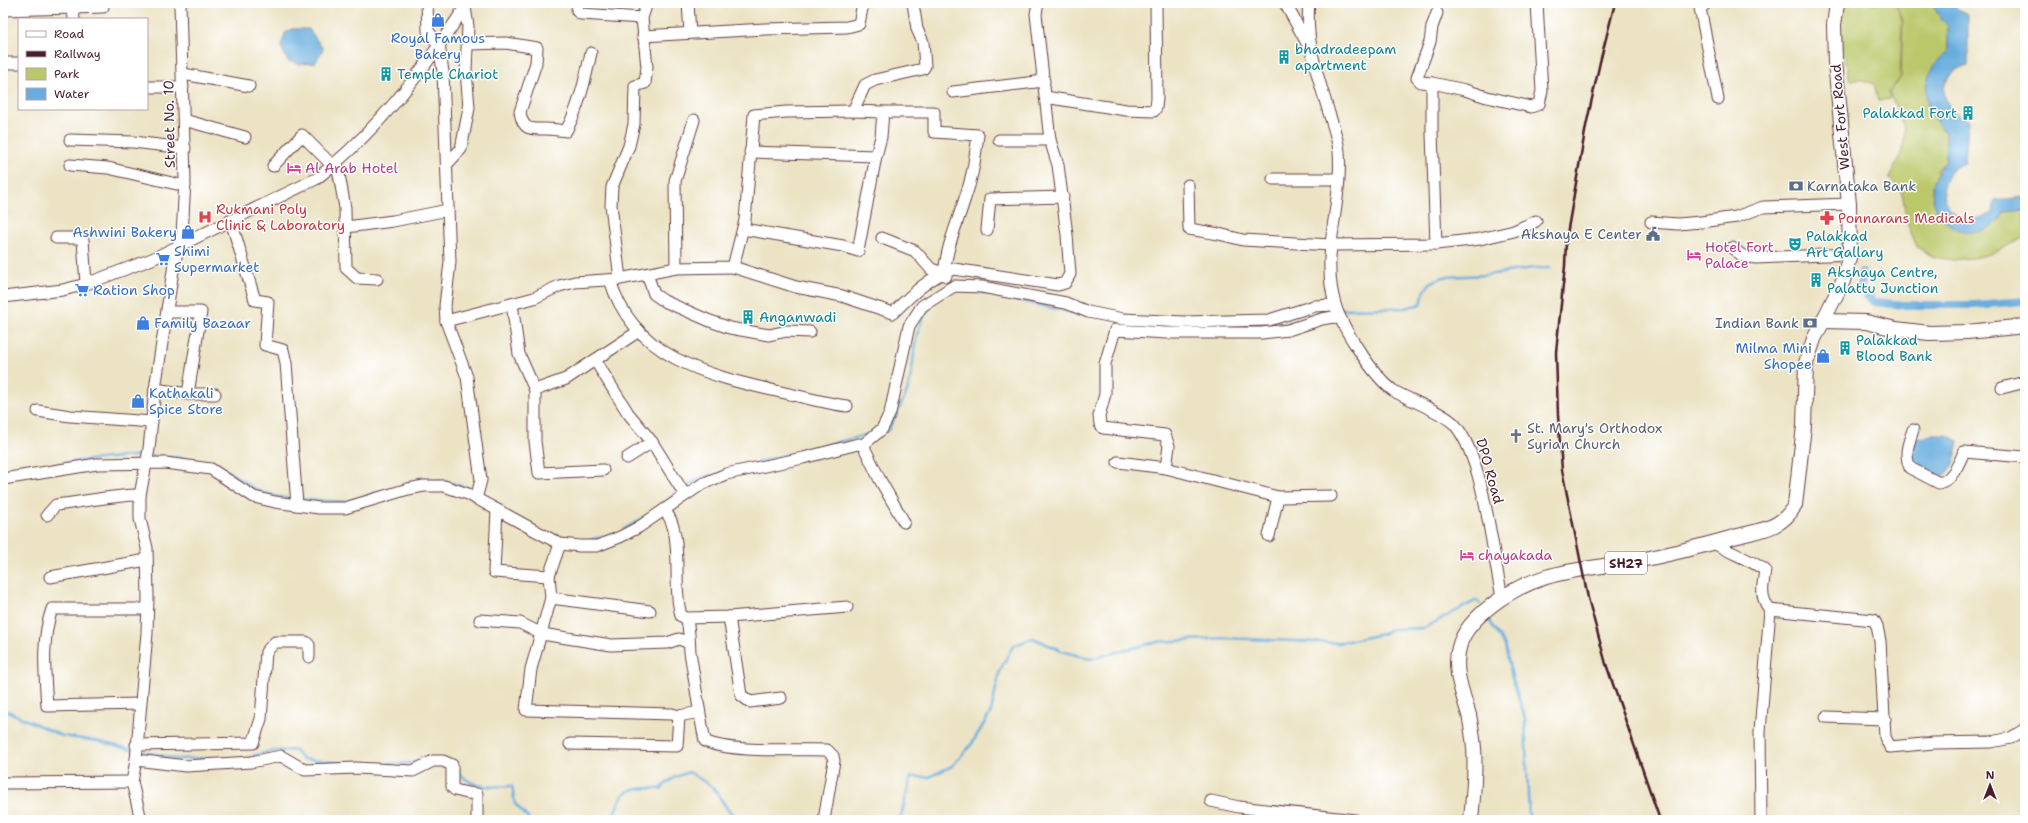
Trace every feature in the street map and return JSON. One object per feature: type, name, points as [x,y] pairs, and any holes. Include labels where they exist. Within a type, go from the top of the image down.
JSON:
[{"type":"main road","name":"West Fort Road","points":[[1825,318],[1843,281],[1850,254],[1849,204],[1835,62],[1834,25],[1837,3]]},
{"type":"main road","points":[[1825,318],[1866,322],[1896,329],[1929,333],[1967,332],[2025,326]]},
{"type":"main road","name":"SH27","points":[[1471,820],[1475,771],[1474,747],[1469,716],[1458,679],[1456,660],[1460,643],[1471,624],[1480,613],[1502,597],[1535,579],[1565,571],[1685,551],[1779,525],[1790,515],[1795,506],[1804,426],[1806,363],[1814,338],[1825,318]]},
{"type":"street","name":"Street No. 10","points":[[132,782],[136,753],[147,609],[147,560],[140,519],[140,495],[149,449],[155,389],[174,264],[181,245],[185,186],[180,3]]},
{"type":"street","points":[[427,3],[428,31],[439,45],[443,72],[448,164],[450,262],[445,306],[446,321],[467,376],[480,461],[481,480],[478,495]]},
{"type":"street","points":[[578,3],[577,11],[580,14],[642,18]]},
{"type":"street","points":[[647,3],[642,18],[648,66],[645,83],[635,86],[634,124],[629,146],[612,188],[611,205],[615,279],[614,296],[623,313],[649,341],[698,370],[819,402],[847,406]]},
{"type":"street","points":[[688,3],[690,33]]},
{"type":"street","points":[[644,36],[765,29],[847,27],[859,24],[863,3]]},
{"type":"street","points":[[853,111],[865,85],[875,80],[922,69],[925,66],[924,42],[917,29],[913,3]]},
{"type":"street","points":[[446,321],[534,298],[559,286],[575,282],[615,279],[676,268],[733,267],[796,287],[842,296],[893,313],[925,284],[944,272],[954,270],[972,271],[1058,285],[1065,283],[1070,274],[1063,197],[1058,165],[1050,140],[1036,14],[1038,3]]},
{"type":"street","points":[[1045,97],[1126,110],[1154,111],[1156,108],[1157,98],[1156,3]]},
{"type":"street","points":[[1285,3],[1310,48]]},
{"type":"street","name":"DPO Road","points":[[1309,3],[1307,23],[1310,48],[1339,152],[1329,277],[1338,313],[1370,368],[1381,380],[1394,391],[1454,423],[1467,440],[1481,490],[1502,597]]},
{"type":"street","points":[[1437,13],[1432,27],[1430,42],[1417,78],[1421,82],[1432,82],[1531,107],[1539,104],[1542,91],[1537,3]]},
{"type":"street","points":[[1707,3],[1700,8],[1718,99]]},
{"type":"street","points":[[3,297],[63,290],[86,284],[152,259],[316,179],[335,164],[387,114],[439,45],[466,5]]},
{"type":"street","points":[[448,164],[461,149],[469,108],[466,70],[468,26],[466,5]]},
{"type":"street","points":[[3,10],[73,14],[103,7]]},
{"type":"street","points":[[468,44],[506,43],[537,48],[536,63],[520,112],[521,119],[525,126],[533,130],[546,129],[566,131],[574,117],[591,53]]},
{"type":"street","points":[[3,63],[18,63]]},
{"type":"street","points":[[183,74],[249,86]]},
{"type":"street","points":[[953,92],[1044,81]]},
{"type":"street","points":[[1432,82],[1432,133],[1436,244]]},
{"type":"street","points":[[148,87],[183,87]]},
{"type":"street","points":[[733,267],[743,229],[754,115],[786,112],[934,112],[934,132],[978,134],[974,170],[950,239],[944,272]]},
{"type":"street","points":[[743,229],[843,246],[858,251],[881,137],[883,112]]},
{"type":"street","points":[[184,120],[245,137]]},
{"type":"street","points":[[676,268],[675,181],[694,120]]},
{"type":"street","points":[[273,166],[302,135],[335,164],[345,208],[346,268],[357,278],[377,280]]},
{"type":"street","points":[[70,140],[133,142],[185,148]]},
{"type":"street","points":[[999,140],[1050,140]]},
{"type":"street","points":[[750,152],[876,156]]},
{"type":"street","points":[[70,165],[108,168],[185,186]]},
{"type":"street","points":[[1273,179],[1338,179]]},
{"type":"street","points":[[1188,185],[1189,229],[1243,240],[1331,245],[1436,244],[1480,239],[1514,231],[1536,221]]},
{"type":"street","points":[[986,230],[990,199],[1063,197]]},
{"type":"street","points":[[1651,222],[1678,224],[1701,222],[1736,217],[1764,207],[1849,204]]},
{"type":"street","points":[[346,227],[393,221],[448,210]]},
{"type":"street","points":[[231,221],[255,300],[268,302],[264,345],[282,350],[286,363],[297,505]]},
{"type":"street","points":[[56,238],[77,238],[83,240],[86,284]]},
{"type":"street","points":[[882,238],[914,251],[931,269],[944,272],[954,286]]},
{"type":"street","points":[[1732,248],[1743,256],[1756,258],[1850,254]]},
{"type":"street","points":[[647,274],[654,294],[664,302],[710,321],[730,328],[769,335],[787,331],[810,332]]},
{"type":"street","points":[[863,446],[882,429],[890,413],[909,326],[922,306],[954,286],[982,286],[1066,303],[1088,312],[1123,319],[1184,322],[1269,320],[1314,306],[1338,313]]},
{"type":"street","points":[[512,304],[519,354],[534,390],[535,441],[539,473],[603,470]]},
{"type":"street","points":[[167,312],[201,312],[188,394]]},
{"type":"street","points":[[1166,468],[1169,446],[1165,435],[1103,428],[1100,424],[1099,416],[1105,394],[1105,364],[1115,330],[1166,333],[1262,333],[1288,330],[1333,317],[1338,313]]},
{"type":"street","points":[[534,390],[566,379],[639,331]]},
{"type":"street","points":[[595,360],[628,413],[652,442],[685,495]]},
{"type":"street","points":[[2002,388],[2025,382]]},
{"type":"street","points":[[155,389],[188,394],[215,394]]},
{"type":"street","points":[[38,411],[70,416],[152,422]]},
{"type":"street","points":[[1913,430],[1906,448],[1906,458],[1910,468],[1939,483],[1947,481],[1957,468],[1964,452],[2025,457]]},
{"type":"street","points":[[627,458],[652,442]]},
{"type":"street","points":[[3,479],[97,464],[146,462],[165,463],[211,469],[254,497],[275,502],[319,508],[345,508],[424,486],[444,486],[468,494],[478,495],[497,510],[560,544],[597,546],[639,528],[702,484],[726,474],[803,458],[858,444],[863,446],[904,522]]},
{"type":"street","points":[[1118,462],[1166,468],[1278,497],[1331,496]]},
{"type":"street","points":[[47,514],[56,505],[86,502],[119,495],[140,495]]},
{"type":"street","points":[[1269,536],[1278,497]]},
{"type":"street","points":[[497,510],[494,572],[549,576]]},
{"type":"street","points":[[664,510],[669,514],[673,527],[676,549],[678,598],[681,616],[686,618],[729,617],[847,607]]},
{"type":"street","points":[[1714,543],[1732,554],[1754,563],[1765,570],[1762,589],[1763,601],[1770,610],[1760,731],[1761,820]]},
{"type":"street","points":[[560,544],[549,576],[551,598],[531,669],[526,710],[672,714],[679,716],[699,712]]},
{"type":"street","points":[[50,577],[147,560]]},
{"type":"street","points":[[551,598],[650,611]]},
{"type":"street","points":[[140,704],[47,706],[45,663],[47,624],[52,609],[147,609]]},
{"type":"street","points":[[1770,610],[1874,620],[1877,626],[1880,641],[1885,737],[1890,747],[1934,743],[1991,742],[2011,738],[2025,728]]},
{"type":"street","points":[[729,617],[741,695],[750,702],[781,698]]},
{"type":"street","points":[[686,618],[688,623],[689,643],[699,712],[705,741],[710,744],[744,748],[827,750],[833,756],[834,768],[824,820]]},
{"type":"street","points":[[480,620],[520,623],[542,634],[611,645],[667,643],[679,639],[689,643]]},
{"type":"street","points":[[136,753],[253,743],[261,719],[266,652],[275,642],[306,642],[309,645],[309,657]]},
{"type":"street","points":[[570,744],[677,746],[679,716]]},
{"type":"street","points":[[1826,716],[1885,719]]},
{"type":"street","points":[[136,753],[186,766],[250,762],[281,756],[305,770],[356,768],[413,771],[433,761],[443,761],[452,765],[452,787],[456,790],[477,794],[477,820]]},
{"type":"street","points":[[3,783],[132,782],[141,820]]},
{"type":"street","points":[[1212,801],[1238,807],[1355,820]]},
{"type":"green space","points":[[1841,3],[1896,3],[1897,8],[1898,3],[1931,3],[1942,20],[1948,25],[1948,51],[1932,70],[1926,92],[1931,113],[1946,133],[1946,161],[1937,170],[1943,219],[2000,221],[2004,212],[2025,210],[2025,237],[1991,254],[1953,260],[1933,257],[1917,247],[1907,223],[1902,192],[1889,178],[1901,154],[1904,144],[1903,127],[1896,106],[1889,93],[1901,77],[1903,21],[1898,9],[1902,21],[1900,78],[1888,92],[1890,99],[1878,101],[1874,84],[1862,80],[1850,80],[1838,32]]},
{"type":"water","points":[[1931,3],[1952,3],[1959,10],[1968,14],[1968,65],[1957,69],[1950,76],[1946,83],[1944,92],[1946,100],[1951,108],[1958,115],[1968,120],[1965,163],[1954,168],[1947,177],[1944,187],[1945,197],[1949,207],[1957,214],[1967,218],[1979,218],[1993,212],[1995,200],[2025,197],[2025,210],[2004,212],[1992,226],[1978,232],[1963,231],[1949,224],[1938,212],[1933,197],[1935,180],[1946,161],[1946,133],[1931,113],[1927,102],[1926,92],[1927,81],[1931,71],[1948,51],[1948,26],[1942,20]]},
{"type":"water","points":[[292,29],[309,29],[323,49],[315,63],[299,64],[288,61],[281,47],[285,33]]},
{"type":"water","points":[[1931,435],[1947,435],[1959,441],[1952,466],[1942,479],[1912,463],[1911,450],[1916,439]]},
{"type":"waterway","points":[[1340,309],[1405,308],[1421,304],[1424,292],[1430,283],[1443,277],[1487,275],[1533,268],[1549,268]]},
{"type":"waterway","points":[[1862,273],[1860,289],[1874,302],[1904,305],[1974,305],[2025,301]]},
{"type":"waterway","points":[[979,292],[1080,314]]},
{"type":"waterway","points":[[888,430],[907,391],[917,335],[924,316],[931,306]]},
{"type":"waterway","points":[[1225,328],[1277,326],[1295,322]]},
{"type":"waterway","points":[[758,462],[866,435]]},
{"type":"waterway","points":[[3,473],[77,461],[144,455]]},
{"type":"waterway","points":[[151,456],[183,458],[197,462]]},
{"type":"waterway","points":[[216,467],[231,473],[263,493],[292,499]]},
{"type":"waterway","points":[[687,486],[700,478],[711,475]]},
{"type":"waterway","points":[[411,483],[436,480],[474,490]]},
{"type":"waterway","points":[[303,499],[346,502],[382,491]]},
{"type":"waterway","points":[[663,504],[677,493]]},
{"type":"waterway","points":[[480,494],[504,507]]},
{"type":"waterway","points":[[624,529],[646,516]]},
{"type":"waterway","points":[[555,536],[586,541],[613,534]]},
{"type":"waterway","points":[[900,820],[911,777],[929,777],[952,766],[971,745],[991,712],[1000,670],[1013,646],[1033,638],[1062,651],[1090,659],[1157,642],[1225,638],[1338,643],[1382,634],[1395,629],[1424,628],[1477,600],[1480,604]]},
{"type":"waterway","points":[[1487,617],[1505,646],[1512,677],[1525,718],[1529,820]]},
{"type":"waterway","points":[[3,712],[7,711],[62,736],[96,741],[133,750]]},
{"type":"waterway","points":[[253,756],[271,751],[295,750],[302,759],[343,763]]},
{"type":"waterway","points":[[140,751],[177,759],[222,758]]},
{"type":"waterway","points":[[388,764],[413,763],[424,760]]},
{"type":"waterway","points":[[456,768],[461,775],[474,784],[488,787],[512,786],[515,804],[530,820]]},
{"type":"waterway","points":[[601,820],[612,815],[620,799],[627,792],[631,790],[648,788],[661,789],[674,778],[689,772],[713,787],[728,810],[741,820]]},
{"type":"railway","points":[[1615,3],[1586,126],[1566,240],[1565,266],[1556,352],[1558,415],[1562,470],[1588,598],[1606,664],[1660,820]]},
{"type":"place","name":"Royal Famous Bakery","points":[[438,20]]},
{"type":"place","name":"bhadradeepam apartment","points":[[1284,57]]},
{"type":"place","name":"Temple Chariot","points":[[386,74]]},
{"type":"place","name":"Palakkad Fort","points":[[1968,113]]},
{"type":"place","name":"Al Arab Hotel","points":[[294,168]]},
{"type":"place","name":"Karnataka Bank","points":[[1796,186]]},
{"type":"place","name":"Rukmani Poly Clinic & Laboratory","points":[[205,217]]},
{"type":"place","name":"Ponnarans Medicals","points":[[1827,218]]},
{"type":"place","name":"Ashwini Bakery","points":[[188,232]]},
{"type":"place","name":"Akshaya E Center","points":[[1653,234]]},
{"type":"place","name":"Palakkad Art Gallary","points":[[1795,244]]},
{"type":"place","name":"Hotel Fort Palace","points":[[1694,255]]},
{"type":"place","name":"Shimi Supermarket","points":[[163,259]]},
{"type":"place","name":"Akshaya Centre, Palattu Junction","points":[[1816,280]]},
{"type":"place","name":"Ration Shop","points":[[82,290]]},
{"type":"place","name":"Anganwadi","points":[[748,317]]},
{"type":"place","name":"Family Bazaar","points":[[143,323]]},
{"type":"place","name":"Indian Bank","points":[[1810,323]]},
{"type":"place","name":"Palakkad Blood Bank","points":[[1845,348]]},
{"type":"place","name":"Milma Mini Shopee","points":[[1823,356]]},
{"type":"place","name":"Kathakali Spice Store","points":[[138,401]]},
{"type":"place","name":"St. Mary's Orthodox Syrian Church","points":[[1516,436]]},
{"type":"place","name":"chayakada","points":[[1467,555]]}]
